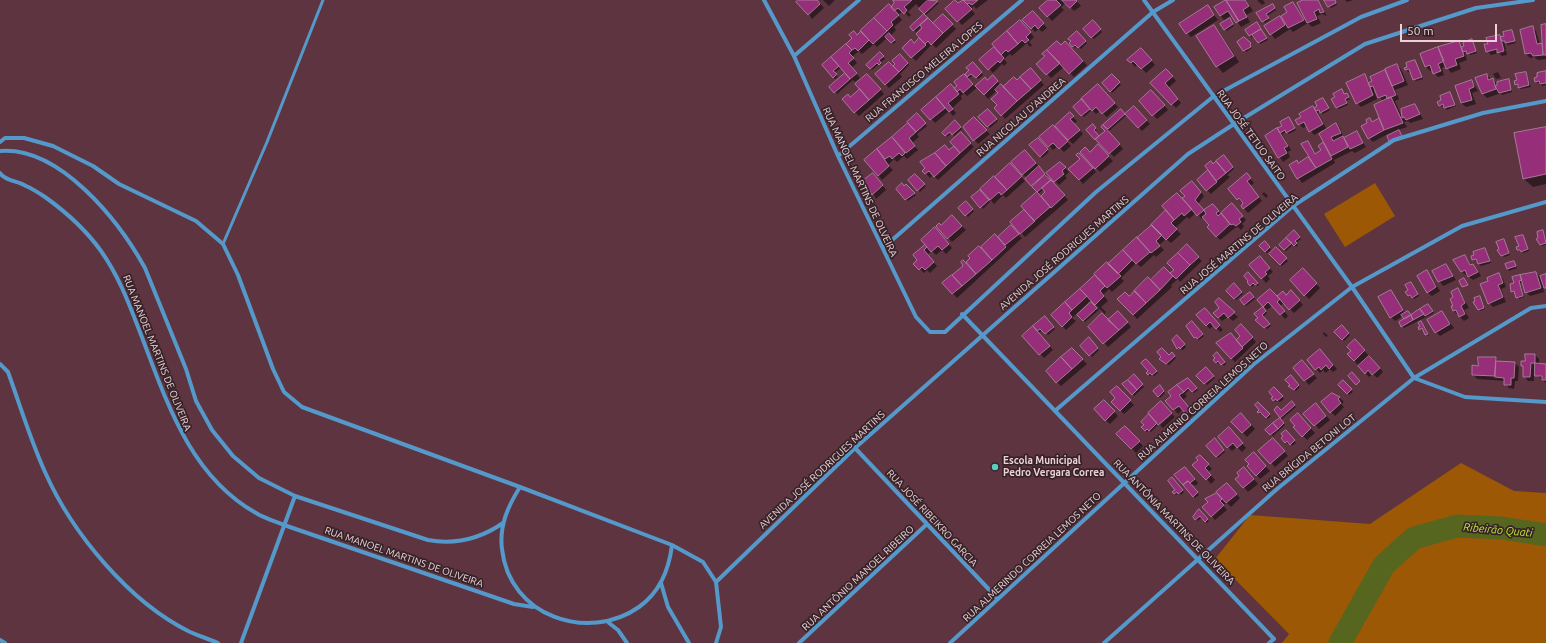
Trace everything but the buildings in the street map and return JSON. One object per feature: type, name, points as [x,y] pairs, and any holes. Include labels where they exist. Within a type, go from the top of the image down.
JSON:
[{"type":"street","name":"RUA MANOEL MARTINS DE OLVEIRA","points":[[764,0],[794,56],[838,156],[916,317],[930,332],[945,332],[962,314]]},
{"type":"street","points":[[794,56],[859,0]]},
{"type":"street","name":"RUA FRANCISCO MELEIRA LOPES","points":[[838,156],[1022,0]]},
{"type":"street","name":"RUA JOSÉ TETUO SAITO","points":[[1144,0],[1352,288],[1414,378]]},
{"type":"street","name":"RUA NICOLAU D'ANDREA","points":[[883,248],[1153,12],[1173,0]]},
{"type":"street","points":[[962,314],[1096,192],[1214,96],[1361,17],[1407,0]]},
{"type":"street","name":"AVENIDA JOSÉ RODRIGUES MARTINS","points":[[716,582],[855,448],[1188,154],[1365,44],[1476,8],[1532,0]]},
{"type":"street","name":"RUA JOSÉ MARTINS DE OLIVEIRA","points":[[1056,410],[1293,206],[1394,140],[1483,113],[1546,101]]},
{"type":"street","points":[[0,142],[5,138],[24,138],[53,146],[93,166],[119,184],[196,221],[223,244],[238,275],[278,380],[284,392],[302,407],[520,487],[672,545],[703,562],[716,582],[721,627],[716,643]]},
{"type":"street","points":[[0,151],[13,150],[40,158],[56,168],[86,191],[113,218],[125,234],[145,268],[186,369],[196,401],[212,430],[222,444],[246,468],[259,478],[295,496],[417,538],[438,542],[459,542],[471,539],[488,533],[503,523]]},
{"type":"street","name":"RUA MANOEL MARTINS DE OLIVEIRA","points":[[0,173],[3,177],[26,186],[44,196],[76,222],[101,251],[121,283],[175,421],[195,455],[216,481],[242,504],[256,513],[284,525],[514,604],[533,607]]},
{"type":"street","name":"RUA ALMENIO CORREIA LEMOS NETO","points":[[1125,482],[1254,364],[1352,288],[1462,226],[1546,202]]},
{"type":"street","name":"RUA BRÍGIDA BETONI LOT","points":[[1104,643],[1277,489],[1414,378],[1531,308],[1546,306]]},
{"type":"street","name":"RUA ANTÔNIA MARTINS DE OLIVEIRA","points":[[962,314],[1056,410],[1274,639],[1269,643]]},
{"type":"street","points":[[0,364],[8,372],[45,472],[69,517],[84,538],[115,574],[150,605],[189,632],[217,643]]},
{"type":"street","points":[[1414,378],[1465,397],[1546,402]]},
{"type":"street","name":"RUA JOSÉ RIBEIKRO GARCIA","points":[[855,448],[998,599]]},
{"type":"street","name":"RUA ALMERINDO CORREIA LEMOS NETO","points":[[950,643],[1125,482]]},
{"type":"street","points":[[520,487],[507,510],[503,523],[502,550],[506,569],[515,587],[533,607],[550,617],[569,624],[596,625],[622,619],[644,604],[661,584],[670,558],[672,545]]},
{"type":"street","points":[[241,643],[295,496]]},
{"type":"street","name":"RUA ANTÔNIO MANOEL RIBEIRO","points":[[799,643],[927,524]]},
{"type":"street","points":[[661,584],[668,607],[689,643]]},
{"type":"street","points":[[609,623],[618,630],[627,643]]},
{"type":"street","points":[[0,640],[5,643]]},
{"type":"lane","points":[[223,244],[267,142],[323,0]]},
{"type":"shaded area","points":[[1375,183],[1395,216],[1345,247],[1324,214]]},
{"type":"shaded area","points":[[1461,463],[1514,491],[1546,493],[1546,643],[1282,643],[1289,634],[1215,559],[1250,515],[1370,524]]},
{"type":"waterway","name":"Ribeirão Quati","points":[[1340,643],[1384,565],[1414,538],[1457,526],[1501,528],[1546,535]]},
{"type":"place","name":"Escola Municipal Pedro Vergara Correa","points":[[995,467]]}]
